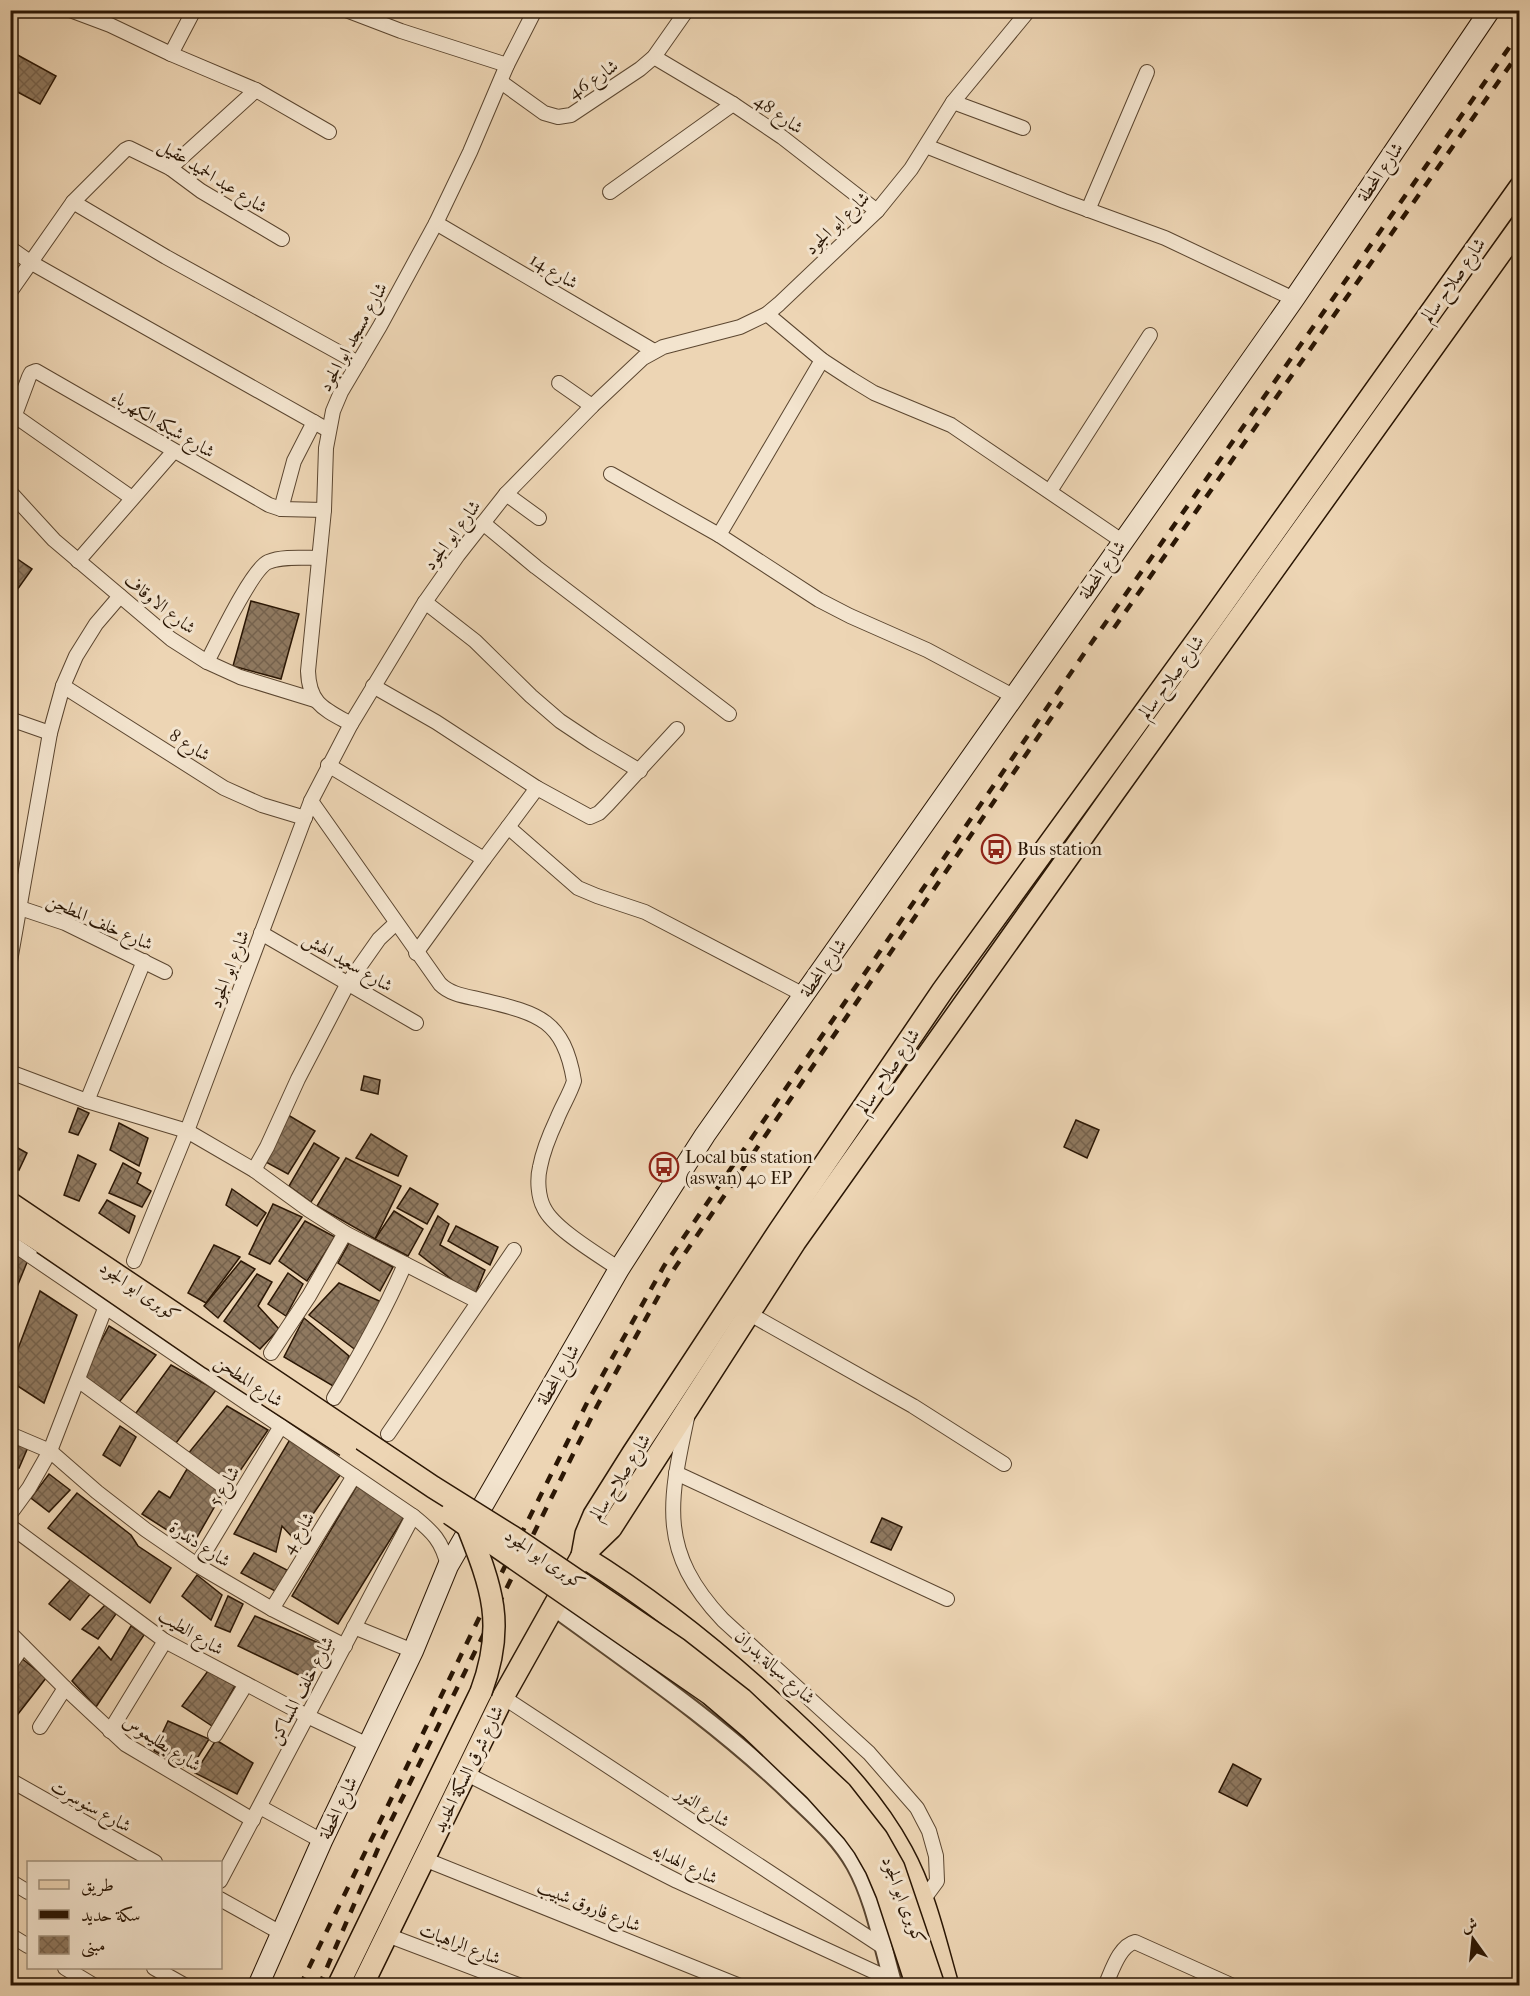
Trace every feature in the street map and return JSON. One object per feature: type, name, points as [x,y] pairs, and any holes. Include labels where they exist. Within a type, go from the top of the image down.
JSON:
[{"type":"main road","name":"شارع المحطة","points":[[258,1986],[322,1841],[413,1651],[448,1566],[619,1269],[705,1135],[1294,298],[1490,10]]},
{"type":"main road","name":"شارع صلاح سالم","points":[[582,1556],[586,1534],[594,1515],[633,1454],[779,1231],[944,990],[1201,635],[1520,187]]},
{"type":"main road","name":"شارع صلاح سالم","points":[[582,1556],[610,1528],[795,1242],[1520,226]]},
{"type":"main road","points":[[10,1203],[46,1237]]},
{"type":"main road","points":[[10,1222],[46,1237]]},
{"type":"main road","name":"كوبرى ابو الجود","points":[[46,1237],[212,1359],[467,1525],[696,1683],[744,1722],[815,1790],[864,1847],[887,1894],[917,1986]]},
{"type":"main road","name":"كوبرى ابو الجود","points":[[46,1237],[513,1537],[678,1649],[742,1699],[827,1778],[854,1807],[877,1838],[894,1868],[934,1986]]},
{"type":"main road","points":[[338,1986],[481,1692],[489,1671],[493,1647],[494,1614],[487,1574],[467,1525]]},
{"type":"main road","name":"شارع شرق السكة الحديد","points":[[362,1986],[503,1697],[582,1556]]},
{"type":"main road","name":"شارع سيالة بدران","points":[[582,1556],[612,1574],[687,1629],[757,1688],[826,1751],[861,1791],[891,1832],[914,1876],[948,1986]]},
{"type":"street","points":[[70,10],[110,25],[256,90],[329,132]]},
{"type":"street","points":[[171,54],[194,10]]},
{"type":"street","points":[[346,10],[401,31],[507,65]]},
{"type":"street","name":"شارع مسجد ابو الجود","points":[[315,700],[308,686],[308,671],[324,510],[328,430],[333,411],[436,223],[507,65],[535,10]]},
{"type":"street","name":"شارع 46","points":[[501,82],[544,113],[558,117],[572,115],[654,57],[687,10]]},
{"type":"street","name":"شارع ابو الجود","points":[[134,1261],[187,1131],[311,801],[351,724],[425,602],[506,494],[592,406],[643,358],[654,351],[740,327],[767,314],[877,211],[905,176],[954,102],[1029,10]]},
{"type":"street","name":"شارع 48","points":[[654,57],[733,104],[782,137],[877,211]]},
{"type":"street","points":[[1088,210],[1148,72]]},
{"type":"street","points":[[170,168],[256,90]]},
{"type":"street","points":[[954,102],[1023,128]]},
{"type":"street","points":[[610,192],[733,104]]},
{"type":"street","points":[[926,146],[1165,238],[1294,298]]},
{"type":"street","name":"شارع عبد الحميد عقيل","points":[[74,202],[129,148],[170,168],[201,191],[282,239]]},
{"type":"street","points":[[10,292],[74,202],[166,257],[358,363]]},
{"type":"street","name":"شارع 14","points":[[436,223],[654,351]]},
{"type":"street","points":[[10,248],[30,262],[328,430]]},
{"type":"street","points":[[767,314],[822,360],[874,393],[951,425],[1122,541]]},
{"type":"street","points":[[1050,491],[1150,334]]},
{"type":"street","points":[[719,535],[822,360]]},
{"type":"street","name":"شارع شبكه الكهرباء","points":[[13,422],[29,377],[36,371],[255,498],[281,509],[324,510]]},
{"type":"street","points":[[559,382],[592,406]]},
{"type":"street","points":[[13,422],[132,498]]},
{"type":"street","points":[[281,509],[294,461],[314,422]]},
{"type":"street","points":[[78,561],[174,451]]},
{"type":"street","points":[[611,474],[719,535],[819,600],[927,650],[1013,696]]},
{"type":"street","name":"شارع الاوقاف","points":[[10,492],[54,540],[171,639],[207,662],[240,677],[315,700]]},
{"type":"street","points":[[506,494],[540,518]]},
{"type":"street","points":[[483,523],[536,567],[729,714]]},
{"type":"street","points":[[207,662],[261,566],[271,561],[319,558]]},
{"type":"street","name":"شارع خلف المطحن","points":[[10,961],[50,733],[63,686],[76,656],[96,624],[120,596]]},
{"type":"street","points":[[425,602],[474,641],[560,721],[640,771]]},
{"type":"street","name":"شارع 8","points":[[63,686],[224,788],[262,805],[305,818]]},
{"type":"street","points":[[373,686],[436,722],[537,788],[590,817],[599,813],[677,729]]},
{"type":"street","points":[[315,700],[326,710],[351,724]]},
{"type":"street","points":[[10,719],[50,733]]},
{"type":"street","points":[[328,765],[484,859]]},
{"type":"street","points":[[416,953],[537,788]]},
{"type":"street","points":[[311,801],[416,953],[445,989],[519,1010],[548,1023],[557,1032],[564,1045],[574,1081],[557,1118],[539,1168],[538,1183],[541,1199],[551,1219],[619,1269]]},
{"type":"street","points":[[508,827],[578,888],[645,912],[804,995]]},
{"type":"street","name":"شارع خلف المطحن","points":[[20,908],[65,923],[165,972]]},
{"type":"street","points":[[254,1170],[348,983],[373,947],[396,923]]},
{"type":"street","name":"شارع سعيد الهش","points":[[261,933],[416,1023]]},
{"type":"street","points":[[87,1101],[144,962]]},
{"type":"street","points":[[10,1072],[87,1101],[187,1131],[254,1170],[345,1233],[477,1301]]},
{"type":"street","points":[[271,1353],[309,1296],[345,1233]]},
{"type":"street","name":"شارع المطحن","points":[[10,1242],[431,1530],[444,1549],[448,1566]]},
{"type":"street","points":[[388,1434],[514,1250]]},
{"type":"street","points":[[334,1398],[363,1351],[390,1300],[405,1264]]},
{"type":"street","points":[[10,1514],[29,1488],[50,1451],[106,1306]]},
{"type":"street","points":[[748,1314],[913,1406],[1004,1464]]},
{"type":"street","points":[[78,1380],[238,1497]]},
{"type":"street","name":"شارع سيالة بدران","points":[[690,1404],[672,1499],[674,1526],[680,1553],[690,1578],[723,1620],[869,1753],[917,1808],[929,1831],[936,1856],[937,1881],[923,1900]]},
{"type":"street","name":"شارع 5","points":[[197,1565],[281,1426]]},
{"type":"street","name":"شارع دندرة","points":[[10,1434],[50,1451],[96,1492],[197,1565],[272,1609],[345,1646]]},
{"type":"street","points":[[676,1473],[947,1599]]},
{"type":"street","name":"شارع 4","points":[[272,1609],[354,1476]]},
{"type":"street","name":"شارع خلف المساكن","points":[[222,1877],[412,1516]]},
{"type":"street","name":"شارع الطيب","points":[[10,1526],[165,1641],[368,1745]]},
{"type":"street","points":[[552,1606],[722,1732],[831,1831],[864,1882],[893,1983]]},
{"type":"street","points":[[354,1627],[413,1651]]},
{"type":"street","name":"شارع بطليموس","points":[[10,1633],[125,1744],[253,1820]]},
{"type":"street","points":[[110,1731],[165,1641]]},
{"type":"street","points":[[10,1665],[23,1646]]},
{"type":"street","points":[[215,1735],[246,1684]]},
{"type":"street","points":[[39,1727],[65,1688]]},
{"type":"street","name":"شارع النور","points":[[503,1697],[883,1947]]},
{"type":"street","name":"شارع الهدايه","points":[[465,1773],[676,1881],[893,1983]]},
{"type":"street","name":"شارع سنوسرت","points":[[10,1779],[152,1861]]},
{"type":"street","points":[[260,1807],[322,1841]]},
{"type":"street","name":"شارع فاروق شبيب","points":[[424,1859],[740,1986]]},
{"type":"street","points":[[10,1881],[27,1891]]},
{"type":"street","points":[[222,1900],[281,1933]]},
{"type":"street","points":[[10,1935],[27,1945]]},
{"type":"street","name":"شارع الراهبات","points":[[387,1935],[521,1986]]},
{"type":"street","points":[[1105,1986],[1124,1948],[1135,1942],[1233,1986]]},
{"type":"street","points":[[67,1969],[95,1986]]},
{"type":"street","points":[[156,1969],[186,1986]]},
{"type":"building","points":[[14,53],[56,76],[40,104],[10,88],[10,60]]},
{"type":"building","points":[[10,554],[32,569],[17,590],[10,586]]},
{"type":"building","points":[[251,601],[299,614],[281,679],[233,666]]},
{"type":"building","points":[[364,1076],[380,1080],[378,1094],[361,1090]]},
{"type":"building","points":[[78,1108],[89,1113],[78,1135],[69,1132]]},
{"type":"building","points":[[288,1115],[315,1131],[288,1174],[264,1161]]},
{"type":"building","points":[[1076,1120],[1099,1130],[1087,1158],[1064,1147]]},
{"type":"building","points":[[119,1123],[148,1138],[139,1166],[110,1150]]},
{"type":"building","points":[[371,1134],[407,1156],[398,1176],[356,1158]]},
{"type":"building","points":[[314,1143],[339,1158],[311,1202],[289,1186]]},
{"type":"building","points":[[16,1147],[27,1153],[19,1170],[10,1163]]},
{"type":"building","points":[[78,1155],[96,1164],[79,1201],[64,1195]]},
{"type":"building","points":[[346,1158],[401,1186],[375,1239],[317,1206]]},
{"type":"building","points":[[123,1163],[141,1173],[137,1183],[151,1191],[142,1207],[109,1193]]},
{"type":"building","points":[[410,1188],[438,1204],[427,1224],[397,1208]]},
{"type":"building","points":[[232,1189],[266,1213],[257,1226],[226,1205]]},
{"type":"building","points":[[107,1200],[135,1216],[129,1233],[99,1213]]},
{"type":"building","points":[[273,1204],[302,1217],[270,1264],[249,1254]]},
{"type":"building","points":[[394,1211],[423,1229],[408,1256],[375,1239]]},
{"type":"building","points":[[438,1216],[449,1224],[440,1245],[485,1270],[474,1297],[419,1254]]},
{"type":"building","points":[[305,1221],[335,1237],[307,1281],[279,1261]]},
{"type":"building","points":[[456,1226],[498,1247],[490,1265],[448,1241]]},
{"type":"building","points":[[349,1243],[393,1267],[380,1291],[338,1263]]},
{"type":"building","points":[[214,1245],[240,1257],[206,1303],[188,1293]]},
{"type":"building","points":[[10,1252],[28,1260],[10,1304]]},
{"type":"building","points":[[241,1261],[255,1269],[218,1318],[204,1306]]},
{"type":"building","points":[[288,1273],[303,1284],[286,1316],[268,1304]]},
{"type":"building","points":[[257,1274],[272,1282],[258,1306],[279,1329],[260,1349],[224,1321]]},
{"type":"building","points":[[339,1283],[384,1303],[357,1351],[309,1315]]},
{"type":"building","points":[[40,1291],[77,1315],[44,1403],[10,1381],[10,1370]]},
{"type":"building","points":[[304,1318],[349,1356],[338,1389],[284,1357]]},
{"type":"building","points":[[109,1326],[156,1355],[116,1406],[80,1381]]},
{"type":"building","points":[[171,1365],[216,1390],[173,1447],[133,1417]]},
{"type":"building","points":[[227,1406],[268,1430],[231,1484],[187,1455]]},
{"type":"building","points":[[120,1426],[136,1437],[120,1466],[103,1455]]},
{"type":"building","points":[[292,1436],[343,1471],[295,1540],[282,1526],[276,1552],[234,1534]]},
{"type":"building","points":[[10,1439],[29,1445],[19,1468],[10,1465]]},
{"type":"building","points":[[187,1469],[223,1492],[192,1546],[142,1514],[159,1491],[170,1498]]},
{"type":"building","points":[[49,1474],[70,1490],[49,1512],[31,1498]]},
{"type":"building","points":[[359,1482],[406,1514],[338,1624],[292,1596]]},
{"type":"building","points":[[77,1493],[131,1535],[138,1546],[171,1568],[150,1603],[48,1528]]},
{"type":"building","points":[[882,1518],[902,1527],[891,1550],[871,1542]]},
{"type":"building","points":[[254,1553],[287,1570],[277,1592],[241,1573]]},
{"type":"building","points":[[197,1575],[222,1595],[211,1620],[182,1596]]},
{"type":"building","points":[[71,1579],[91,1593],[70,1620],[49,1604]]},
{"type":"building","points":[[228,1596],[243,1604],[230,1632],[215,1626]]},
{"type":"building","points":[[105,1605],[116,1614],[98,1639],[82,1629]]},
{"type":"building","points":[[255,1616],[326,1646],[309,1680],[238,1646]]},
{"type":"building","points":[[131,1626],[144,1635],[96,1707],[72,1681],[99,1647],[111,1660]]},
{"type":"building","points":[[20,1657],[46,1678],[11,1723],[10,1671]]},
{"type":"building","points":[[208,1671],[235,1686],[212,1726],[182,1706]]},
{"type":"building","points":[[168,1721],[209,1739],[190,1770],[154,1751]]},
{"type":"building","points":[[216,1740],[253,1763],[237,1794],[195,1773]]},
{"type":"building","points":[[1233,1764],[1261,1779],[1247,1806],[1219,1792]]},
{"type":"railway","points":[[300,1986],[482,1612],[588,1401],[664,1266],[1090,645],[1520,32]]},
{"type":"railway","points":[[1114,628],[1520,51]]},
{"type":"railway","points":[[319,1986],[383,1837],[597,1406],[672,1272],[1062,702]]},
{"type":"place","name":"Bus station","points":[[996,849]]},
{"type":"place","name":"Local bus station (aswan) 40 EP","points":[[664,1167]]}]
